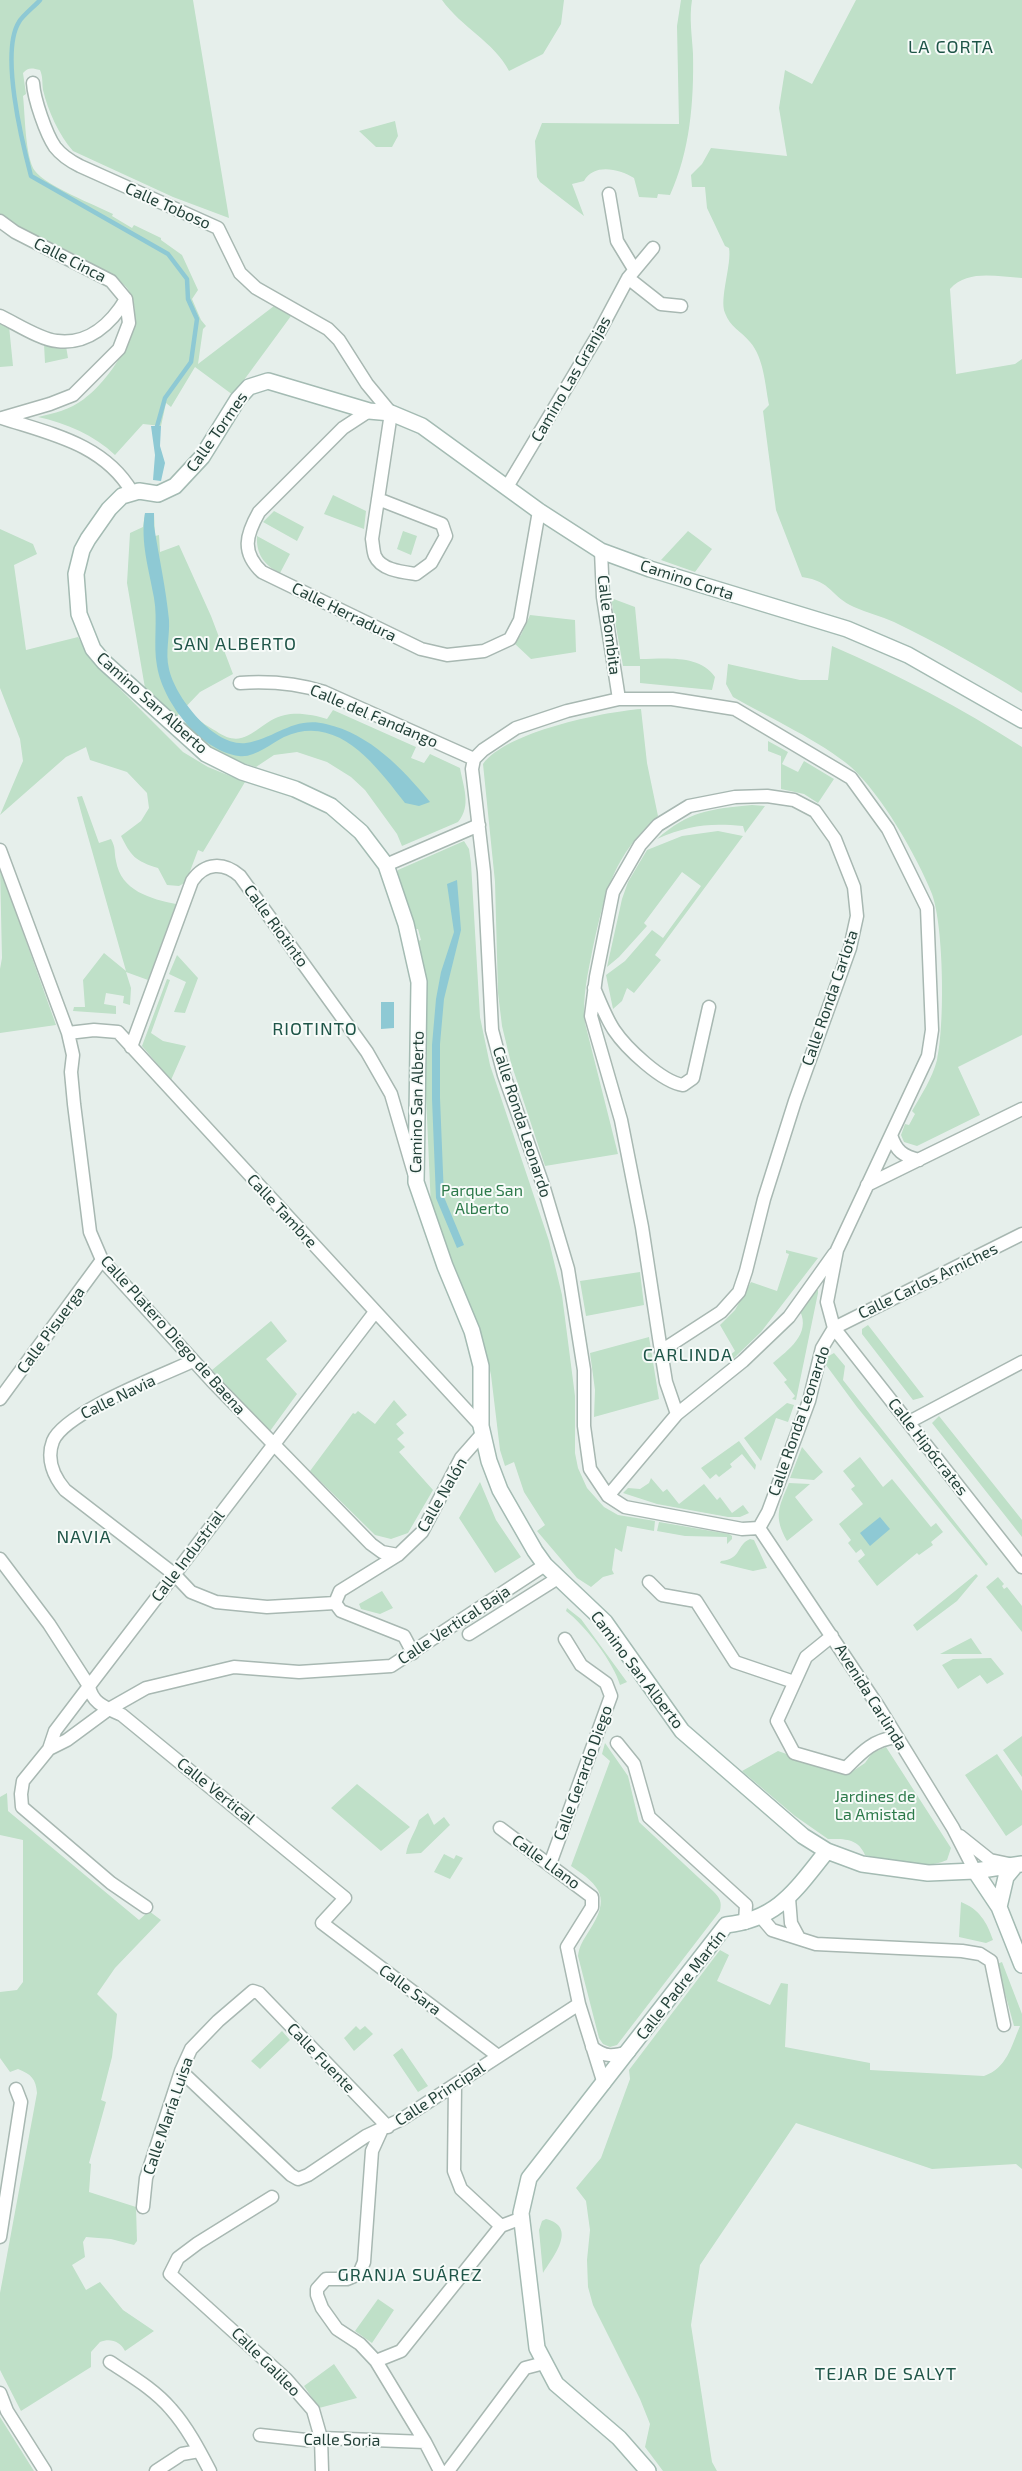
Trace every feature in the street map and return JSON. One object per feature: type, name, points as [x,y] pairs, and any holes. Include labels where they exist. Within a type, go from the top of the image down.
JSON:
[{"type":"street","name":"Calle Toboso","points":[[33,84],[34,94],[54,145],[65,157],[80,166],[218,228],[240,273],[256,288],[328,328],[339,340],[367,384],[391,413]]},
{"type":"street","points":[[609,194],[617,241],[631,274],[661,304],[681,306]]},
{"type":"street","name":"Calle Cinca","points":[[0,221],[15,232],[111,281],[126,299]]},
{"type":"street","name":"Camino Las Granjas","points":[[507,488],[596,338],[631,274],[653,248]]},
{"type":"street","points":[[0,316],[56,341],[76,341],[100,331],[117,314],[126,299]]},
{"type":"street","points":[[1,417],[61,401],[73,395],[119,349],[129,323],[126,299]]},
{"type":"street","name":"Calle Tormes","points":[[132,492],[158,494],[175,486],[202,457],[238,399],[248,387],[268,382],[369,411]]},
{"type":"street","name":"Camino Corta","points":[[369,411],[391,413],[422,426],[539,511],[600,551],[650,569],[847,629],[908,655],[1022,720]]},
{"type":"street","name":"Calle Herradura","points":[[369,411],[343,428],[259,512],[249,529],[247,542],[249,555],[262,572],[421,649],[447,655],[484,651],[510,639],[520,620],[539,511]]},
{"type":"street","points":[[378,499],[442,524],[446,536],[431,563],[416,574],[396,571],[384,565],[375,556],[372,539],[378,499],[391,413]]},
{"type":"street","points":[[1,417],[73,442],[103,457],[125,481],[132,492]]},
{"type":"street","name":"Camino San Alberto","points":[[132,492],[115,503],[94,528],[82,550],[78,564],[76,574],[79,614],[93,649],[168,721],[206,754],[242,772],[294,790],[331,806],[361,832],[386,865],[406,924],[419,982],[416,1182],[445,1266],[472,1331],[480,1366],[482,1429],[489,1461],[500,1490],[522,1530],[545,1565],[605,1622],[653,1691],[689,1738],[803,1836],[827,1851],[862,1864],[928,1873],[975,1871],[1019,1864]]},
{"type":"street","name":"Calle Bombita","points":[[600,551],[603,598],[619,699]]},
{"type":"street","name":"Calle del Fandango","points":[[240,683],[266,681],[298,684],[324,692],[474,759]]},
{"type":"street","name":"Calle Ronda Leonardo","points":[[619,699],[672,699],[735,708],[852,778],[888,829],[926,908],[932,1030],[928,1056],[837,1250],[827,1302],[834,1328],[822,1348],[809,1401],[768,1512],[759,1528],[742,1528],[625,1507],[608,1496],[590,1469],[586,1447],[584,1370],[568,1269],[543,1185],[504,1075],[492,1030],[484,872],[472,769],[474,759],[482,750],[516,728],[567,711],[619,699]]},
{"type":"street","name":"Calle Ronda Carlota","points":[[661,1351],[721,1312],[739,1292],[767,1190],[811,1053],[850,948],[857,916],[854,888],[835,839],[815,810],[794,800],[767,796],[735,798],[689,806],[658,825],[640,845],[614,892],[594,988],[592,1016],[623,1130],[642,1226],[661,1351],[666,1382],[677,1414]]},
{"type":"street","points":[[386,865],[479,825]]},
{"type":"street","name":"Calle Platero Diego de Baena","points":[[0,850],[68,1033],[73,1055],[71,1072],[74,1104],[90,1232],[102,1260],[272,1445],[371,1544],[382,1552],[398,1555]]},
{"type":"street","name":"Calle Riotinto","points":[[131,1047],[192,881],[198,872],[208,867],[222,865],[231,868],[240,876],[367,1052],[391,1094],[416,1182]]},
{"type":"street","points":[[594,988],[614,1031],[639,1057],[672,1084],[683,1085],[693,1078],[709,1007]]},
{"type":"street","name":"Calle Tambre","points":[[68,1033],[94,1030],[118,1032],[482,1429]]},
{"type":"street","points":[[867,1185],[1022,1109]]},
{"type":"street","points":[[891,1135],[894,1146],[903,1156],[919,1160]]},
{"type":"street","name":"Calle Carlos Arniches","points":[[834,1328],[1022,1234]]},
{"type":"street","points":[[608,1496],[677,1414],[743,1361],[788,1316],[837,1250]]},
{"type":"street","name":"Calle Pisuerga","points":[[0,1399],[102,1260]]},
{"type":"street","name":"Calle Industrial","points":[[146,1907],[111,1883],[22,1807],[23,1781],[50,1747],[56,1731],[89,1686],[375,1312]]},
{"type":"street","name":"Calle Hipócrates","points":[[834,1328],[1022,1566]]},
{"type":"street","name":"Calle Navia","points":[[193,1361],[91,1409],[68,1423],[53,1441],[51,1465],[55,1478],[65,1490],[174,1574],[191,1592],[216,1602],[268,1608],[335,1603]]},
{"type":"street","points":[[909,1422],[1022,1362]]},
{"type":"street","name":"Calle Nalón","points":[[335,1603],[340,1591],[398,1555],[422,1532],[461,1458],[482,1429]]},
{"type":"street","name":"Avenida Carlinda","points":[[759,1528],[832,1636],[896,1736],[956,1833],[975,1871]]},
{"type":"street","points":[[0,1559],[49,1624],[89,1686]]},
{"type":"street","name":"Calle Vertical Baja","points":[[50,1747],[67,1740],[109,1709],[146,1688],[234,1667],[299,1672],[343,1671],[391,1666],[545,1565]]},
{"type":"street","name":"Calle Vertical Baja","points":[[469,1634],[558,1578]]},
{"type":"street","points":[[649,1582],[662,1595],[696,1601],[736,1662],[794,1682]]},
{"type":"street","points":[[335,1603],[341,1611],[404,1636],[412,1653]]},
{"type":"street","points":[[832,1636],[806,1657],[777,1721],[794,1753],[846,1768],[867,1747],[882,1738],[896,1736]]},
{"type":"street","name":"Calle Gerardo Diego","points":[[550,1864],[611,1696],[606,1683],[581,1665],[565,1639]]},
{"type":"street","name":"Calle Vertical","points":[[89,1686],[91,1696],[100,1705],[122,1715],[345,1898],[322,1923]]},
{"type":"street","points":[[617,1743],[634,1764],[648,1817],[746,1905],[745,1923]]},
{"type":"street","name":"Calle Llano","points":[[500,1828],[550,1864],[592,1898],[592,1907],[567,1947],[579,2004]]},
{"type":"street","points":[[956,1833],[990,1860],[1019,1864]]},
{"type":"street","name":"Calle Padre Martín","points":[[648,2471],[620,2438],[556,2384],[537,2348],[522,2218],[529,2178],[539,2162],[604,2084],[726,1925],[745,1923],[761,1917],[789,1898],[827,1851]]},
{"type":"street","points":[[999,1907],[1006,1877],[1019,1864]]},
{"type":"street","points":[[975,1871],[999,1907],[1022,1965]]},
{"type":"street","points":[[951,1873],[979,1890],[999,1907]]},
{"type":"street","points":[[789,1898],[791,1922],[799,1938]]},
{"type":"street","points":[[761,1917],[772,1930],[816,1944],[962,1951],[980,1954],[991,1961],[1004,2025]]},
{"type":"street","name":"Calle Sara","points":[[322,1923],[498,2056]]},
{"type":"street","name":"Calle María Luisa","points":[[143,2208],[146,2178],[181,2071],[191,2049],[218,2020],[252,1991]]},
{"type":"street","name":"Calle Fuente","points":[[252,1991],[259,1993],[385,2128]]},
{"type":"street","points":[[579,2004],[604,2084]]},
{"type":"street","name":"Calle Principal","points":[[181,2071],[298,2179],[308,2175],[366,2136],[385,2128],[455,2086],[579,2004]]},
{"type":"street","name":"Calle Padre Martín","points":[[592,2047],[600,2054],[612,2057],[629,2052]]},
{"type":"street","points":[[455,2086],[454,2171],[461,2189],[502,2226]]},
{"type":"street","points":[[0,2237],[21,2102],[16,2089]]},
{"type":"street","points":[[385,2128],[372,2151],[364,2262],[359,2274],[347,2279],[326,2279],[317,2289],[317,2296],[322,2308],[337,2328],[360,2344],[376,2361],[425,2442],[440,2471]]},
{"type":"street","name":"Calle Galileo","points":[[272,2197],[198,2242],[178,2258],[170,2274],[286,2379],[313,2410],[321,2438],[322,2471]]},
{"type":"street","points":[[376,2361],[401,2351],[502,2226],[522,2218]]},
{"type":"street","points":[[110,2362],[145,2385],[171,2408],[210,2471]]},
{"type":"street","points":[[448,2471],[526,2368],[544,2363]]},
{"type":"street","points":[[0,2393],[7,2411],[45,2471]]},
{"type":"street","name":"Calle Soria","points":[[260,2435],[306,2440],[321,2438],[425,2442]]},
{"type":"street","points":[[156,2471],[182,2454],[199,2451]]},
{"type":"green space","points":[[0,0],[193,0],[229,218],[173,197],[73,151],[63,138],[51,114],[43,90],[40,70],[32,68],[23,73],[26,94],[23,96],[29,156],[35,171],[49,183],[113,214],[112,216],[132,228],[134,225],[161,238],[161,240],[182,255],[198,290],[192,299],[201,320],[206,326],[203,329],[198,364],[274,306],[291,316],[233,395],[195,367],[171,407],[166,403],[161,426],[143,424],[115,455],[98,441],[79,431],[38,417],[73,406],[84,399],[105,378],[125,349],[131,333],[134,317],[133,301],[127,288],[107,272],[75,254],[14,225],[0,215]]},
{"type":"green space","points":[[442,0],[564,0],[561,24],[543,54],[509,71],[495,51],[458,18]]},
{"type":"green space","points":[[681,0],[692,0],[693,90],[686,144],[677,178],[670,195],[658,194],[657,198],[639,197],[634,178],[614,170],[600,170],[588,175],[584,181],[572,184],[584,216],[540,182],[537,177],[535,141],[542,123],[679,124],[677,26]]},
{"type":"green space","points":[[856,0],[1022,0],[1022,278],[974,276],[957,283],[950,289],[956,374],[1015,364],[1022,359],[1022,693],[943,647],[894,622],[846,603],[820,582],[802,577],[776,510],[763,411],[769,405],[761,364],[755,348],[730,322],[725,313],[724,290],[729,263],[729,248],[725,246],[707,208],[705,187],[692,187],[691,175],[702,164],[711,148],[787,156],[779,108],[785,70],[812,84]]},
{"type":"green space","points":[[395,121],[398,136],[392,147],[376,147],[359,131]]},
{"type":"green space","points":[[0,324],[9,326],[13,366],[0,367]]},
{"type":"green space","points":[[44,344],[66,346],[68,358],[45,363]]},
{"type":"green space","points":[[333,495],[366,511],[364,529],[324,514]]},
{"type":"green space","points":[[274,511],[304,527],[297,541],[263,522]]},
{"type":"green space","points":[[145,513],[154,513],[155,536],[159,535],[160,552],[179,545],[211,616],[233,674],[200,692],[178,715],[177,720],[145,688],[127,583],[130,533],[143,527]]},
{"type":"green space","points":[[0,529],[33,544],[37,554],[14,565],[26,650],[78,637],[92,661],[183,752],[208,767],[245,782],[203,852],[198,850],[186,882],[179,886],[167,885],[158,868],[144,863],[135,857],[121,836],[141,821],[149,808],[147,793],[127,772],[90,760],[86,747],[66,757],[0,815],[23,761],[20,739],[0,688]]},
{"type":"green space","points":[[403,531],[417,536],[411,555],[397,549]]},
{"type":"green space","points":[[688,531],[712,549],[695,572],[661,560]]},
{"type":"green space","points":[[257,536],[290,554],[280,573],[265,563],[258,548]]},
{"type":"green space","points":[[611,598],[635,607],[640,659],[681,659],[700,664],[715,677],[712,690],[640,683],[640,666],[623,666]]},
{"type":"green space","points":[[530,615],[575,620],[576,652],[531,659],[514,643],[521,635]]},
{"type":"green space","points":[[832,646],[929,693],[1022,747],[1022,1035],[958,1067],[980,1115],[917,1146],[904,1142],[901,1135],[905,1124],[909,1125],[915,1114],[912,1111],[935,1067],[940,1044],[942,1001],[941,952],[936,909],[932,894],[908,844],[897,826],[874,793],[851,767],[825,748],[733,697],[726,684],[728,664],[800,680],[828,680]]},
{"type":"green space","points":[[641,709],[647,763],[658,816],[643,831],[621,860],[607,891],[593,947],[584,1004],[585,1023],[618,1154],[545,1166],[511,1063],[502,1026],[498,993],[495,882],[483,764],[495,753],[512,742],[533,733],[580,719]]},
{"type":"green space","points":[[333,710],[416,747],[411,758],[424,763],[430,754],[460,768],[466,803],[458,822],[402,846],[397,834],[365,790],[351,777],[327,762],[297,752],[274,755],[256,767],[217,751],[183,725],[194,715],[216,731],[236,739],[252,734],[275,718],[285,715],[306,714],[327,719]]},
{"type":"green space","points":[[768,741],[788,752],[782,764],[798,772],[804,761],[834,779],[818,803],[804,794],[781,789],[781,756],[768,751]]},
{"type":"green space","points":[[82,796],[99,843],[111,839],[119,871],[124,880],[138,892],[176,904],[148,980],[126,972],[131,988],[130,1005],[123,1003],[124,996],[106,993],[104,1004],[116,1006],[116,1014],[73,1011],[74,1007],[85,1007],[83,980],[104,953],[126,971],[77,797]]},
{"type":"green space","points":[[752,805],[765,806],[745,833],[743,826],[709,825],[689,828],[657,839],[679,822],[701,813]]},
{"type":"green space","points":[[718,831],[743,836],[655,955],[661,960],[634,993],[627,988],[622,1001],[613,1009],[606,975],[625,961],[652,930],[663,938],[701,886],[682,872],[644,923],[647,926],[619,957],[607,967],[622,899],[628,882],[647,850],[682,836]]},
{"type":"green space","name":"Parque San Alberto","points":[[464,841],[469,849],[471,863],[480,1017],[490,1065],[549,1241],[562,1295],[575,1396],[575,1453],[578,1468],[587,1488],[604,1507],[618,1515],[655,1521],[654,1531],[627,1526],[622,1552],[615,1548],[612,1570],[614,1574],[603,1577],[591,1587],[577,1578],[537,1531],[545,1525],[524,1492],[514,1462],[505,1466],[500,1450],[491,1375],[481,1333],[431,1208],[426,1096],[427,995],[425,972],[418,941],[421,940],[418,929],[416,929],[397,874],[398,870]]},
{"type":"green space","points":[[0,868],[56,1025],[0,1033],[0,969],[2,958]]},
{"type":"green space","points":[[177,955],[198,978],[185,1013],[174,1012],[186,982],[169,974]]},
{"type":"green space","points":[[167,979],[170,980],[151,1033],[163,1041],[186,1046],[171,1080],[142,1046]]},
{"type":"green space","points":[[786,1250],[818,1258],[761,1332],[733,1359],[730,1355],[735,1351],[720,1325],[735,1310],[751,1282],[777,1291],[789,1254],[786,1253]]},
{"type":"green space","points":[[640,1272],[644,1305],[586,1316],[580,1281]]},
{"type":"green space","points":[[816,1290],[818,1290],[818,1293],[796,1400],[792,1399],[795,1396],[784,1382],[787,1380],[773,1363],[796,1341],[803,1327],[800,1311]]},
{"type":"green space","points":[[271,1321],[287,1341],[266,1359],[297,1394],[270,1431],[212,1370]]},
{"type":"green space","points":[[868,1325],[924,1397],[913,1400],[862,1334],[862,1329]]},
{"type":"green space","points":[[649,1337],[659,1399],[594,1417],[595,1390],[590,1353]]},
{"type":"green space","points":[[834,1353],[845,1366],[843,1380],[988,1564],[986,1566],[857,1407],[826,1365],[827,1357]]},
{"type":"green space","points":[[394,1400],[407,1415],[396,1424],[404,1433],[397,1439],[405,1447],[399,1452],[433,1490],[408,1533],[391,1539],[375,1535],[310,1471],[353,1413],[355,1414],[358,1411],[375,1424]]},
{"type":"green space","points":[[787,1403],[794,1405],[788,1422],[776,1418],[761,1461],[744,1438]]},
{"type":"green space","points":[[939,1416],[1022,1520],[1022,1537],[932,1423]]},
{"type":"green space","points":[[739,1441],[756,1465],[755,1470],[742,1454],[730,1464],[732,1467],[719,1477],[716,1474],[710,1479],[701,1468]]},
{"type":"green space","points":[[802,1447],[823,1472],[814,1480],[790,1478]]},
{"type":"green space","points":[[860,1457],[883,1487],[892,1479],[931,1527],[936,1523],[943,1532],[931,1542],[933,1545],[919,1555],[917,1553],[877,1586],[858,1561],[865,1555],[861,1549],[856,1553],[848,1543],[851,1540],[839,1524],[863,1504],[851,1489],[855,1486],[843,1471]]},
{"type":"green space","points":[[651,1478],[663,1492],[667,1489],[679,1504],[704,1484],[717,1500],[720,1497],[732,1513],[743,1505],[749,1513],[740,1517],[728,1517],[657,1504],[623,1493],[628,1488],[640,1489],[649,1483]]},
{"type":"green space","points":[[480,1482],[496,1520],[521,1557],[495,1573],[459,1518]]},
{"type":"green space","points":[[789,1483],[810,1484],[795,1497],[813,1520],[787,1541],[780,1525],[779,1512]]},
{"type":"green space","points":[[659,1522],[729,1534],[732,1536],[732,1539],[727,1544],[727,1537],[685,1536],[657,1531]]},
{"type":"green space","points":[[750,1539],[754,1540],[767,1568],[753,1571],[720,1563],[736,1555]]},
{"type":"green space","points":[[976,1574],[978,1576],[957,1601],[917,1631],[913,1625]]},
{"type":"green space","points":[[998,1577],[1004,1584],[1002,1586],[1004,1589],[1007,1587],[1022,1606],[1022,1632],[986,1587]]},
{"type":"green space","points":[[382,1591],[393,1608],[380,1614],[361,1609],[359,1604]]},
{"type":"green space","points":[[567,1608],[581,1619],[627,1682],[620,1685],[612,1666],[598,1645],[582,1625],[566,1611]]},
{"type":"green space","points":[[971,1638],[982,1654],[940,1654]]},
{"type":"green space","points":[[991,1658],[1004,1674],[987,1684],[980,1675],[958,1689],[942,1665],[953,1659]]},
{"type":"green space","points":[[1022,1736],[1022,1777],[1003,1750]]},
{"type":"green space","points":[[605,1743],[628,1776],[639,1822],[713,1891],[721,1903],[720,1911],[617,2045],[610,2047],[603,2044],[599,2038],[578,1956],[579,1949],[600,1910],[600,1894],[590,1880],[571,1866],[610,1761],[602,1754]]},
{"type":"green space","name":"Jardines de La Amistad","points":[[886,1747],[951,1848],[947,1860],[928,1865],[896,1862],[865,1855],[859,1845],[854,1842],[828,1839],[795,1816],[742,1771],[778,1751],[847,1775],[865,1763],[872,1753]]},
{"type":"green space","points":[[997,1754],[1022,1791],[1022,1825],[1006,1836],[965,1775]]},
{"type":"green space","points":[[357,1784],[410,1827],[381,1851],[331,1808]]},
{"type":"green space","points":[[7,1793],[8,1811],[139,1920],[149,1911],[161,1920],[115,1968],[97,1994],[117,2014],[112,2057],[101,2100],[106,2102],[89,2163],[91,2164],[89,2192],[136,2207],[137,2241],[134,2245],[111,2239],[86,2237],[83,2242],[85,2257],[72,2265],[86,2290],[100,2282],[123,2310],[154,2331],[125,2351],[114,2341],[100,2342],[91,2352],[91,2367],[21,2411],[0,2370],[0,2293],[37,2093],[34,2081],[29,2075],[18,2069],[10,2072],[0,2058],[0,1992],[17,1990],[23,1982],[23,1840],[0,1835],[0,1797]]},
{"type":"green space","points":[[428,1813],[434,1825],[444,1817],[450,1825],[421,1853],[406,1854],[419,1820]]},
{"type":"green space","points":[[444,1854],[454,1859],[456,1855],[463,1858],[450,1879],[434,1872]]},
{"type":"green space","points":[[961,1902],[973,1908],[982,1917],[993,1940],[986,1943],[959,1937]]},
{"type":"green space","points":[[720,1950],[729,1955],[717,1981],[770,2005],[781,1983],[788,1984],[785,2047],[870,2063],[870,2070],[984,2076],[998,2068],[1003,2062],[1011,2049],[1020,2026],[1014,2026],[997,1964],[1002,1962],[1022,2014],[1022,2169],[1016,2164],[932,2169],[796,2123],[700,2265],[691,2325],[712,2462],[717,2471],[663,2471],[645,2447],[650,2424],[640,2399],[593,2305],[588,2287],[587,2260],[590,2230],[586,2201],[576,2188],[601,2158],[630,2079],[629,2070]]},
{"type":"green space","points":[[356,2026],[360,2030],[365,2026],[373,2034],[354,2051],[344,2038]]},
{"type":"green space","points":[[282,2031],[290,2040],[260,2069],[251,2061]]},
{"type":"green space","points":[[402,2048],[428,2086],[418,2092],[393,2055]]},
{"type":"green space","points":[[546,2219],[555,2223],[562,2235],[557,2251],[543,2273],[539,2230],[542,2221]]},
{"type":"green space","points":[[378,2299],[394,2310],[372,2343],[355,2331]]},
{"type":"green space","points":[[334,2364],[357,2398],[319,2408],[304,2386]]},
{"type":"green space","points":[[0,2417],[34,2471],[0,2471]]},
{"type":"water","points":[[151,426],[161,426],[160,446],[165,463],[161,481],[153,480],[155,455]]},
{"type":"water","points":[[145,513],[154,513],[154,526],[169,620],[167,656],[169,669],[179,693],[198,718],[221,737],[234,742],[246,743],[304,723],[314,722],[342,729],[371,744],[384,754],[409,777],[430,802],[419,806],[405,803],[369,760],[339,737],[322,732],[304,731],[284,737],[257,753],[239,756],[211,745],[186,723],[167,695],[157,666],[155,649],[156,615],[144,545]]},
{"type":"water","points":[[457,880],[461,930],[444,999],[440,1044],[440,1098],[444,1197],[464,1245],[457,1248],[436,1198],[432,1045],[436,999],[441,972],[454,932],[447,884]]},
{"type":"water","points":[[381,1002],[394,1002],[394,1028],[381,1029]]},
{"type":"water","points":[[880,1517],[890,1529],[870,1546],[860,1533]]},
{"type":"waterway","points":[[40,0],[19,22],[14,36],[12,54],[14,98],[31,176],[168,254],[187,279],[188,299],[197,319],[191,362],[165,398],[156,430]]},
{"type":"district","name":"LA CORTA","points":[[951,47]]},
{"type":"district","name":"SAN ALBERTO","points":[[235,644]]},
{"type":"district","name":"RIOTINTO","points":[[315,1029]]},
{"type":"district","name":"CARLINDA","points":[[688,1355]]},
{"type":"district","name":"NAVIA","points":[[84,1537]]},
{"type":"district","name":"GRANJA SUÁREZ","points":[[410,2275]]},
{"type":"district","name":"TEJAR DE SALYT","points":[[886,2374]]}]
